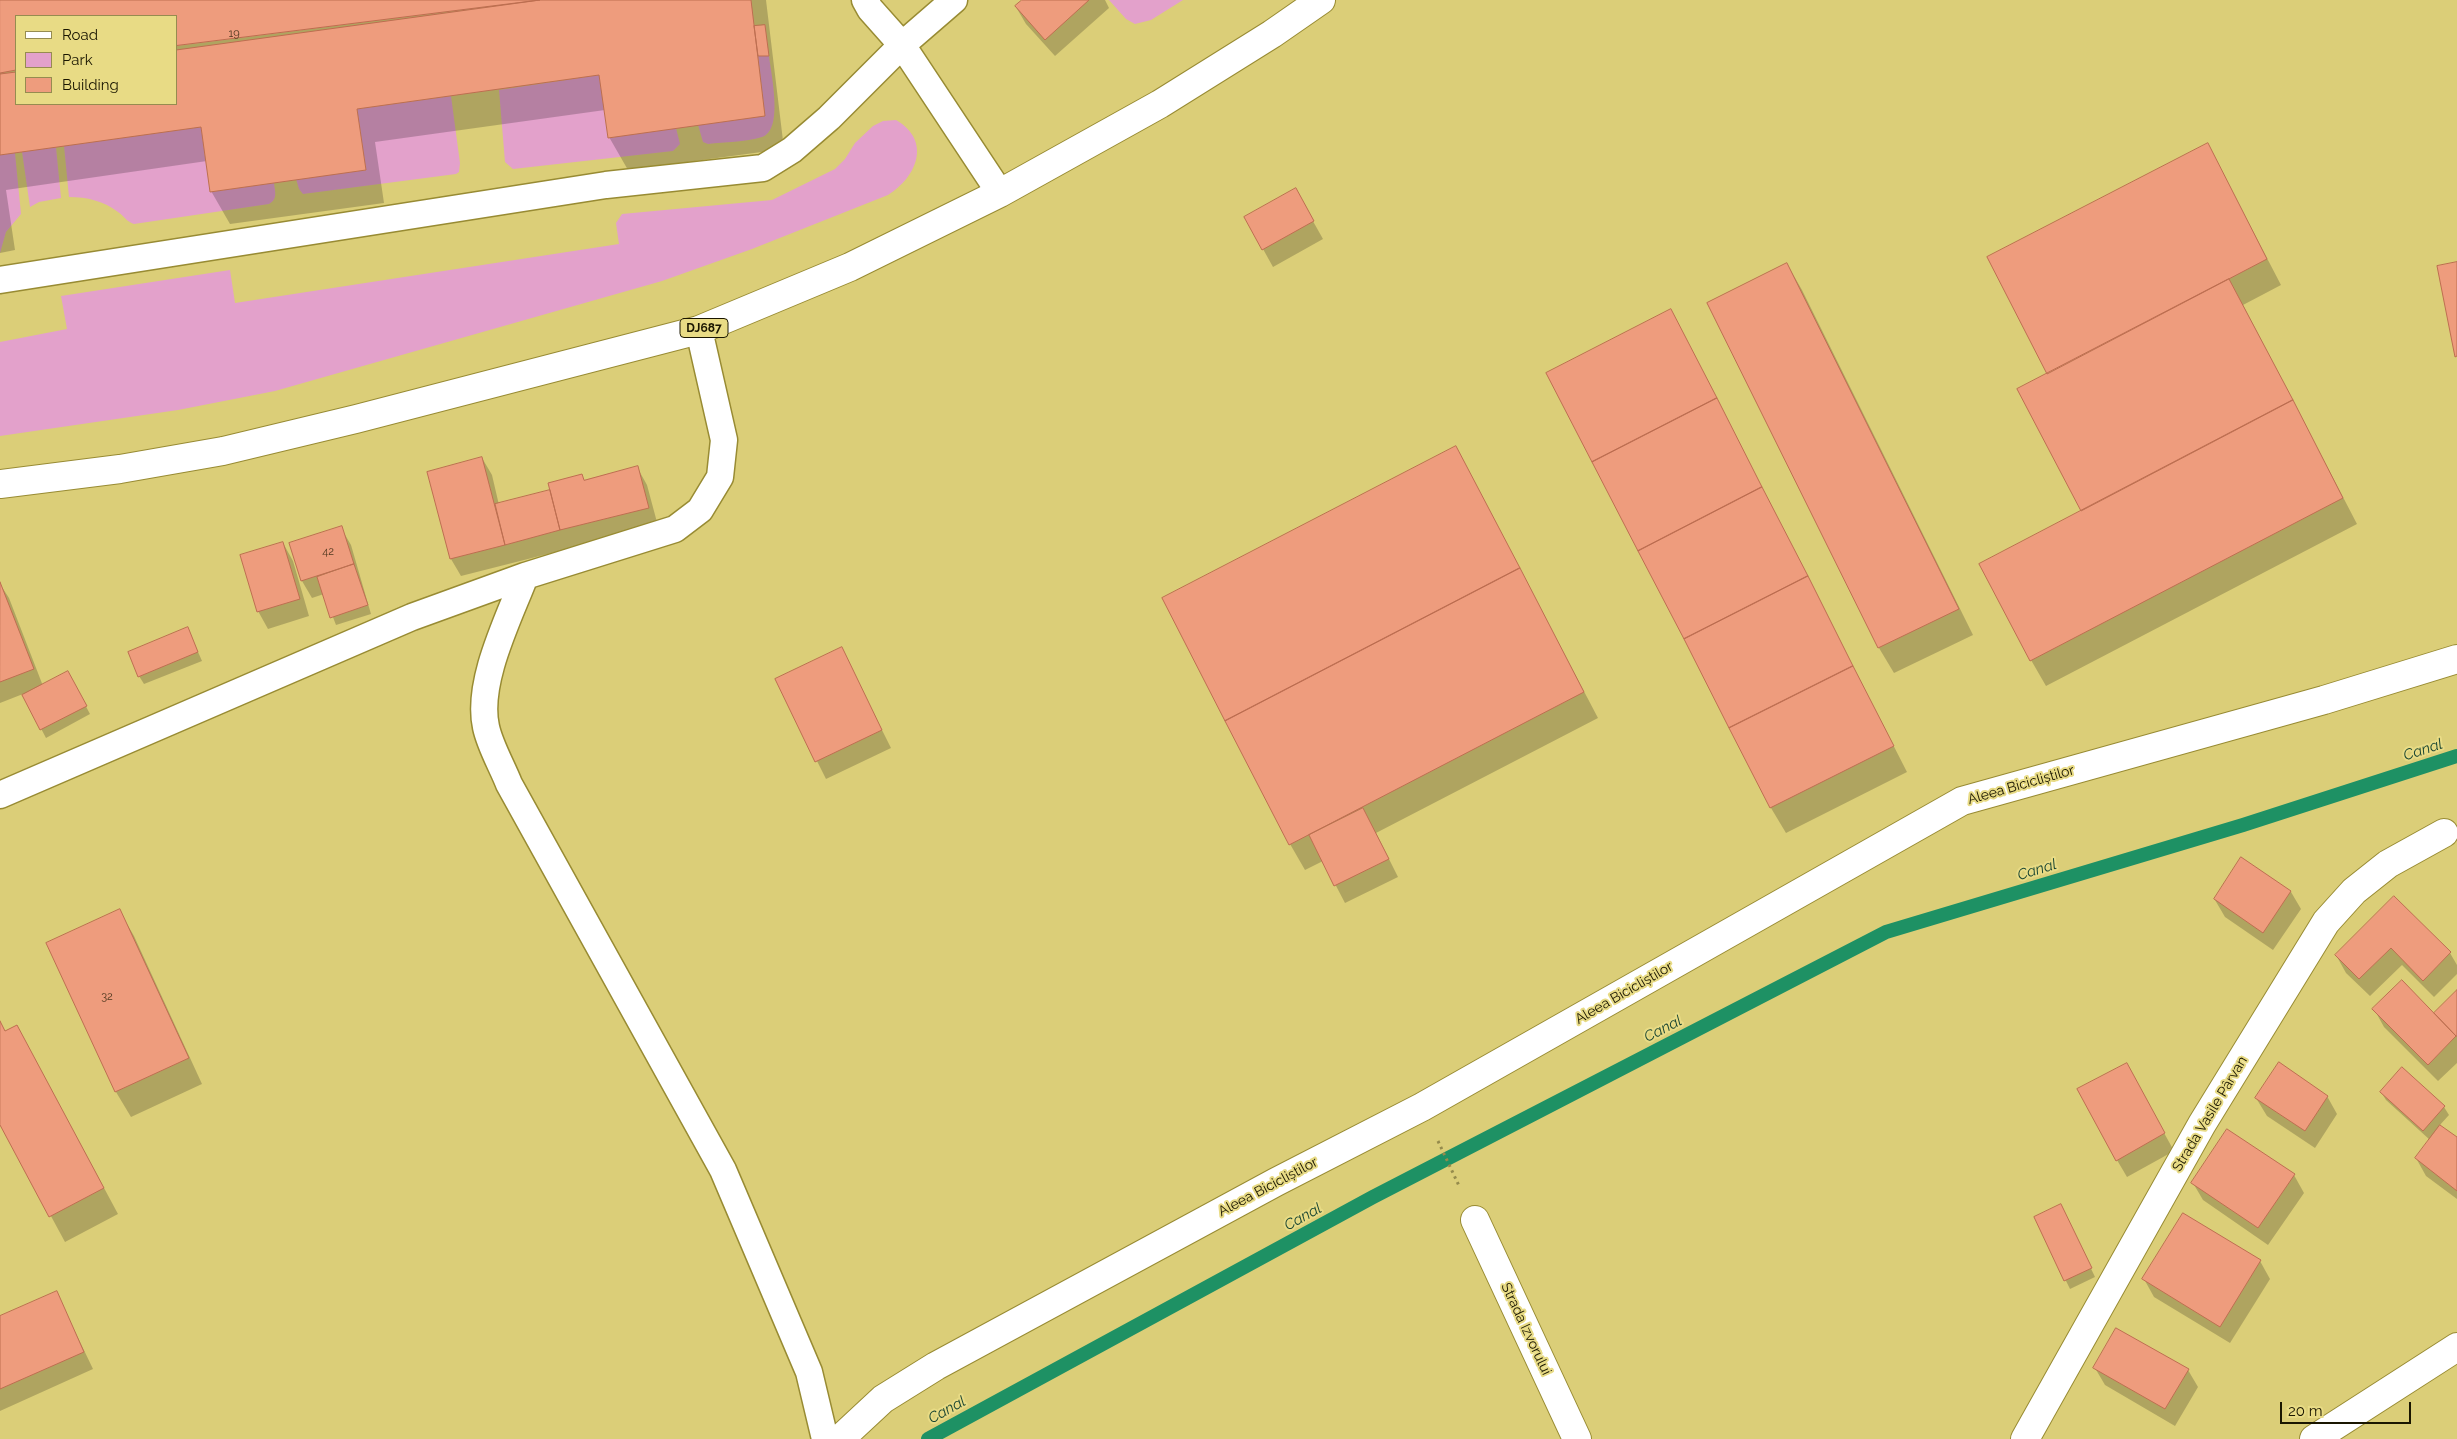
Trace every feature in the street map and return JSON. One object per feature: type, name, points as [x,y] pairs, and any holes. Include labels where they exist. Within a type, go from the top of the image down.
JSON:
[{"type":"street","name":"DJ687","points":[[7,485],[223,451],[356,419],[699,330],[850,267],[1000,193],[1160,104],[1272,34],[1321,0]]},
{"type":"street","name":"Aleea Bicicliștilor","points":[[840,1439],[883,1399],[936,1366],[1276,1182],[1422,1107],[1962,801],[2324,700],[2457,660]]},
{"type":"street","name":"Strada Vasile Pârvan","points":[[2025,1439],[2202,1124],[2326,922],[2354,891],[2388,864],[2444,833]]},
{"type":"street","name":"Strada Izvorului","points":[[1475,1220],[1577,1439]]},
{"type":"street","points":[[2314,1439],[2457,1347]]},
{"type":"lane","points":[[866,0],[870,9],[902,45],[1000,193]]},
{"type":"lane","points":[[0,280],[606,185],[762,168],[792,150],[828,118],[902,45],[954,0]]},
{"type":"lane","points":[[0,795],[412,617],[525,576],[676,529],[700,510],[720,478],[724,440],[699,330]]},
{"type":"lane","points":[[525,576],[493,661],[484,698],[486,727],[509,784],[723,1170],[809,1372],[825,1439]]},
{"type":"path","points":[[1422,1107],[1475,1220]]},
{"type":"green space","points":[[1109,0],[1183,0],[1151,20],[1135,24],[1126,19]]},
{"type":"green space","points":[[758,56],[769,56],[772,75],[774,113],[773,124],[769,132],[762,137],[749,140],[708,144],[703,142],[698,125],[765,116]]},
{"type":"green space","points":[[599,75],[608,138],[676,128],[680,144],[673,151],[513,169],[505,162],[499,90]]},
{"type":"green space","points":[[451,96],[460,163],[459,172],[456,174],[303,194],[299,189],[296,179],[366,170],[357,109]]},
{"type":"green space","points":[[896,120],[914,138],[917,148],[916,159],[907,179],[888,195],[752,249],[662,281],[275,391],[178,410],[0,436],[0,342],[67,329],[61,296],[230,270],[235,303],[619,244],[616,223],[622,214],[772,200],[835,169],[845,159],[855,143],[873,126],[883,121]]},
{"type":"green space","points":[[201,127],[210,192],[274,183],[275,195],[272,202],[269,204],[134,224],[113,208],[101,202],[69,197],[64,146]]},
{"type":"green space","points":[[56,147],[61,198],[39,202],[30,207],[22,152]]},
{"type":"green space","points":[[15,153],[21,214],[6,232],[0,253],[0,155]]},
{"type":"building","points":[[0,0],[540,0],[178,50],[178,15],[15,15],[15,72],[0,74]]},
{"type":"building","points":[[540,0],[751,0],[765,116],[608,138],[599,75],[357,109],[366,170],[210,192],[201,127],[0,155],[0,73],[15,70],[15,105],[178,105],[178,46]]},
{"type":"building","points":[[1022,0],[1089,0],[1045,40],[1015,6]]},
{"type":"building","points":[[765,25],[769,56],[758,56],[754,26]]},
{"type":"building","points":[[2208,143],[2267,259],[2047,374],[1987,257]]},
{"type":"building","points":[[1296,188],[1314,221],[1262,250],[1244,217]]},
{"type":"building","points":[[2457,262],[2457,356],[2455,357],[2437,266]]},
{"type":"building","points":[[1787,263],[1959,609],[1878,648],[1707,303]]},
{"type":"building","points":[[2229,279],[2293,400],[2081,511],[2017,389]]},
{"type":"building","points":[[1671,309],[1717,398],[1592,462],[1546,373]]},
{"type":"building","points":[[1717,398],[1762,487],[1638,551],[1592,462]]},
{"type":"building","points":[[2293,400],[2343,498],[2030,661],[1979,564]]},
{"type":"building","points":[[1456,446],[1520,568],[1225,721],[1162,598]]},
{"type":"building","points":[[482,457],[505,545],[450,559],[427,472]]},
{"type":"building","points":[[638,466],[649,508],[560,530],[548,483],[582,474],[584,480]]},
{"type":"building","points":[[1762,487],[1808,576],[1684,639],[1638,551]]},
{"type":"building","points":[[550,490],[560,530],[505,545],[495,504]]},
{"type":"building","points":[[342,526],[354,564],[301,581],[289,543]]},
{"type":"building","points":[[283,542],[300,599],[257,612],[240,555]]},
{"type":"building","points":[[354,564],[368,605],[330,618],[317,577]]},
{"type":"building","points":[[1520,568],[1584,692],[1289,845],[1225,721]]},
{"type":"building","points":[[1808,576],[1853,666],[1729,728],[1684,639]]},
{"type":"building","points":[[0,582],[34,669],[0,682]]},
{"type":"building","points":[[188,627],[198,652],[138,677],[128,652]]},
{"type":"building","points":[[842,647],[882,730],[815,762],[775,679]]},
{"type":"building","points":[[1853,666],[1894,746],[1770,808],[1729,728]]},
{"type":"building","points":[[68,671],[87,706],[40,730],[22,695]]},
{"type":"building","points":[[1363,808],[1389,859],[1334,886],[1309,835]]},
{"type":"building","points":[[2241,857],[2291,891],[2263,933],[2214,899]]},
{"type":"building","points":[[2394,896],[2451,952],[2423,981],[2391,948],[2359,979],[2335,955]]},
{"type":"building","points":[[120,909],[189,1058],[115,1092],[46,943]]},
{"type":"building","points":[[2402,980],[2456,1036],[2428,1065],[2372,1009]]},
{"type":"building","points":[[2457,990],[2457,1036],[2456,1036],[2434,1013]]},
{"type":"building","points":[[0,1021],[5,1031],[17,1025],[104,1188],[49,1217],[0,1125]]},
{"type":"building","points":[[2279,1062],[2328,1096],[2305,1131],[2255,1098]]},
{"type":"building","points":[[2127,1063],[2165,1133],[2116,1161],[2077,1089]]},
{"type":"building","points":[[2402,1067],[2445,1106],[2423,1131],[2380,1092]]},
{"type":"building","points":[[2440,1125],[2457,1137],[2457,1191],[2415,1158]]},
{"type":"building","points":[[2227,1129],[2295,1174],[2258,1228],[2191,1183]]},
{"type":"building","points":[[2061,1204],[2092,1268],[2064,1281],[2034,1217]]},
{"type":"building","points":[[2183,1213],[2261,1260],[2220,1327],[2142,1279]]},
{"type":"building","points":[[57,1291],[84,1352],[0,1389],[0,1316]]},
{"type":"building","points":[[2116,1328],[2189,1369],[2165,1409],[2093,1368]]},
{"type":"waterway","name":"Canal","points":[[928,1439],[1373,1197],[1886,932],[2243,825],[2457,756]]}]
